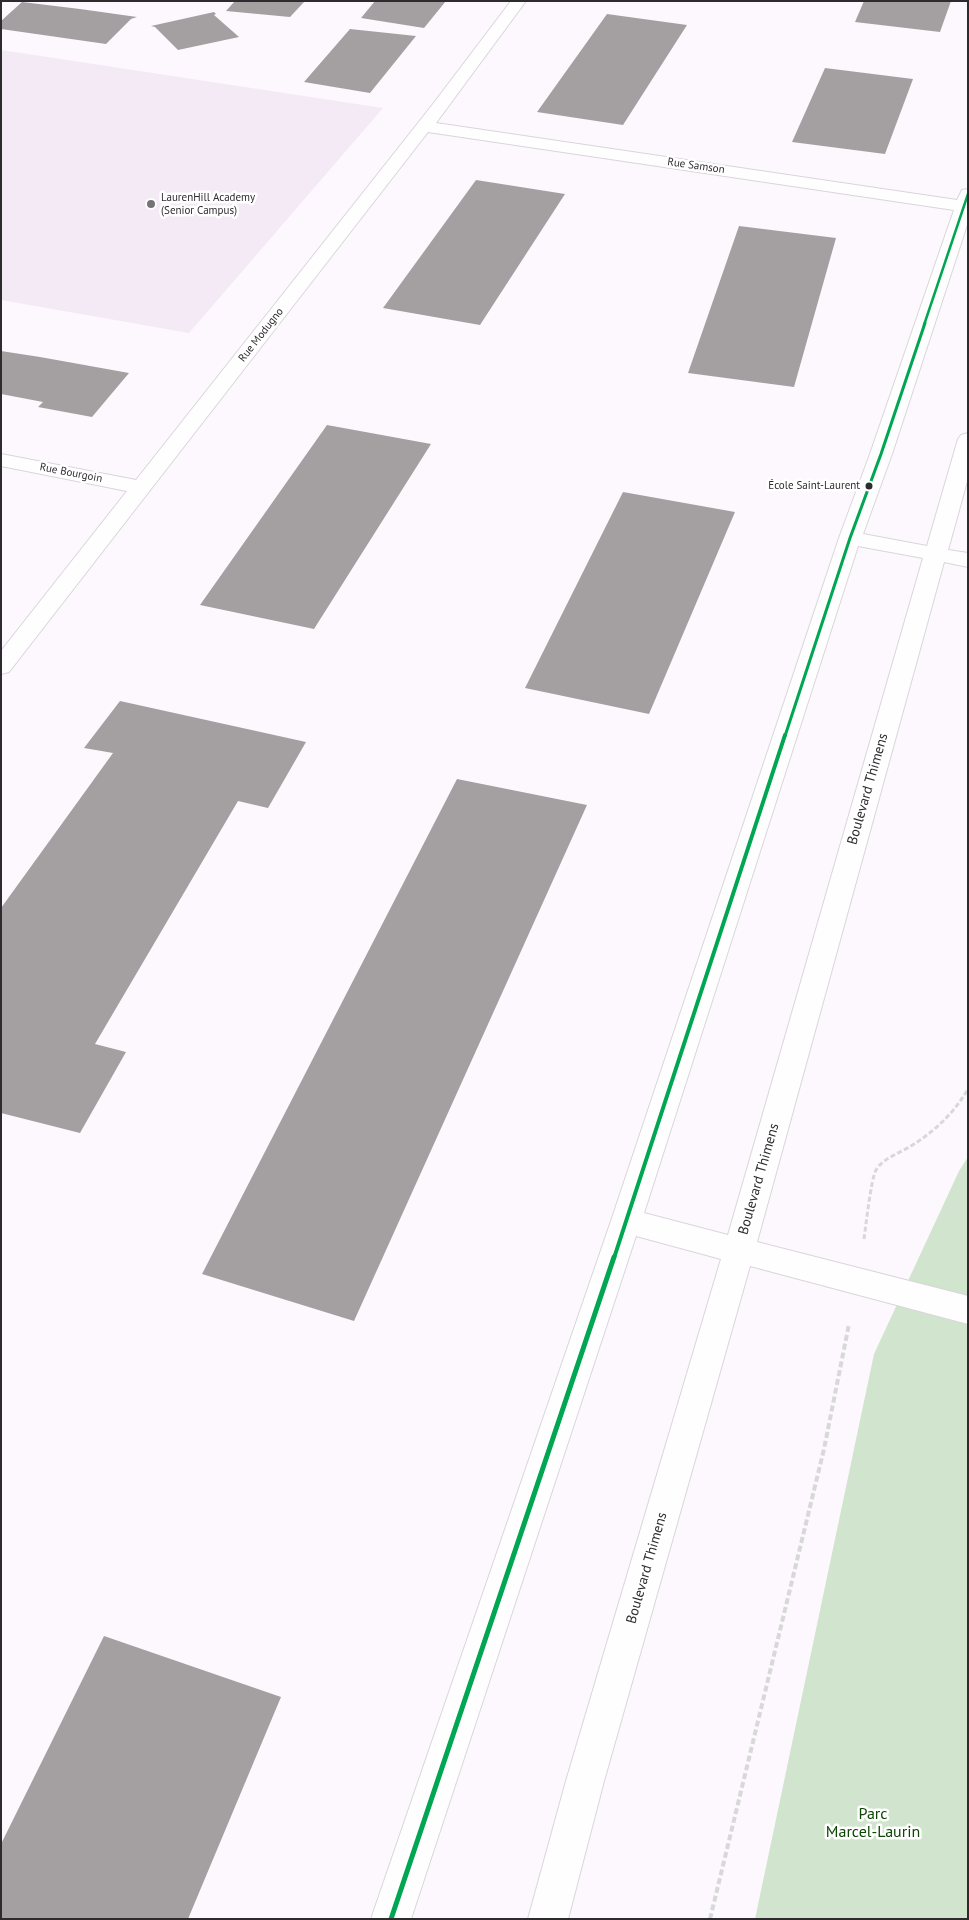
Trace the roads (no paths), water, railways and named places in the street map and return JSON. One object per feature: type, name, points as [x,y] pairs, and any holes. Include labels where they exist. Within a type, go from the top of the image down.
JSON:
[{"type":"street","name":"Rue Modugno","points":[[1,667],[424,126],[519,1]]},
{"type":"street","name":"Rue Samson","points":[[424,126],[967,202]]},
{"type":"street","points":[[391,1919],[626,1220],[850,538],[881,454],[967,202]]},
{"type":"street","name":"Boulevard Thimens","points":[[548,1919],[585,1781],[739,1251],[968,439]]},
{"type":"street","name":"Rue Bourgoin","points":[[1,460],[141,487]]},
{"type":"street","points":[[850,538],[968,560]]},
{"type":"street","points":[[626,1220],[968,1310]]},
{"type":"place","name":"LaurenHill Academy (Senior Campus)","points":[[151,204]]},
{"type":"place","name":"École Saint-Laurent","points":[[869,486]]},
{"type":"park label","name":"Parc Marcel-Laurin","points":[[873,1823]]}]
